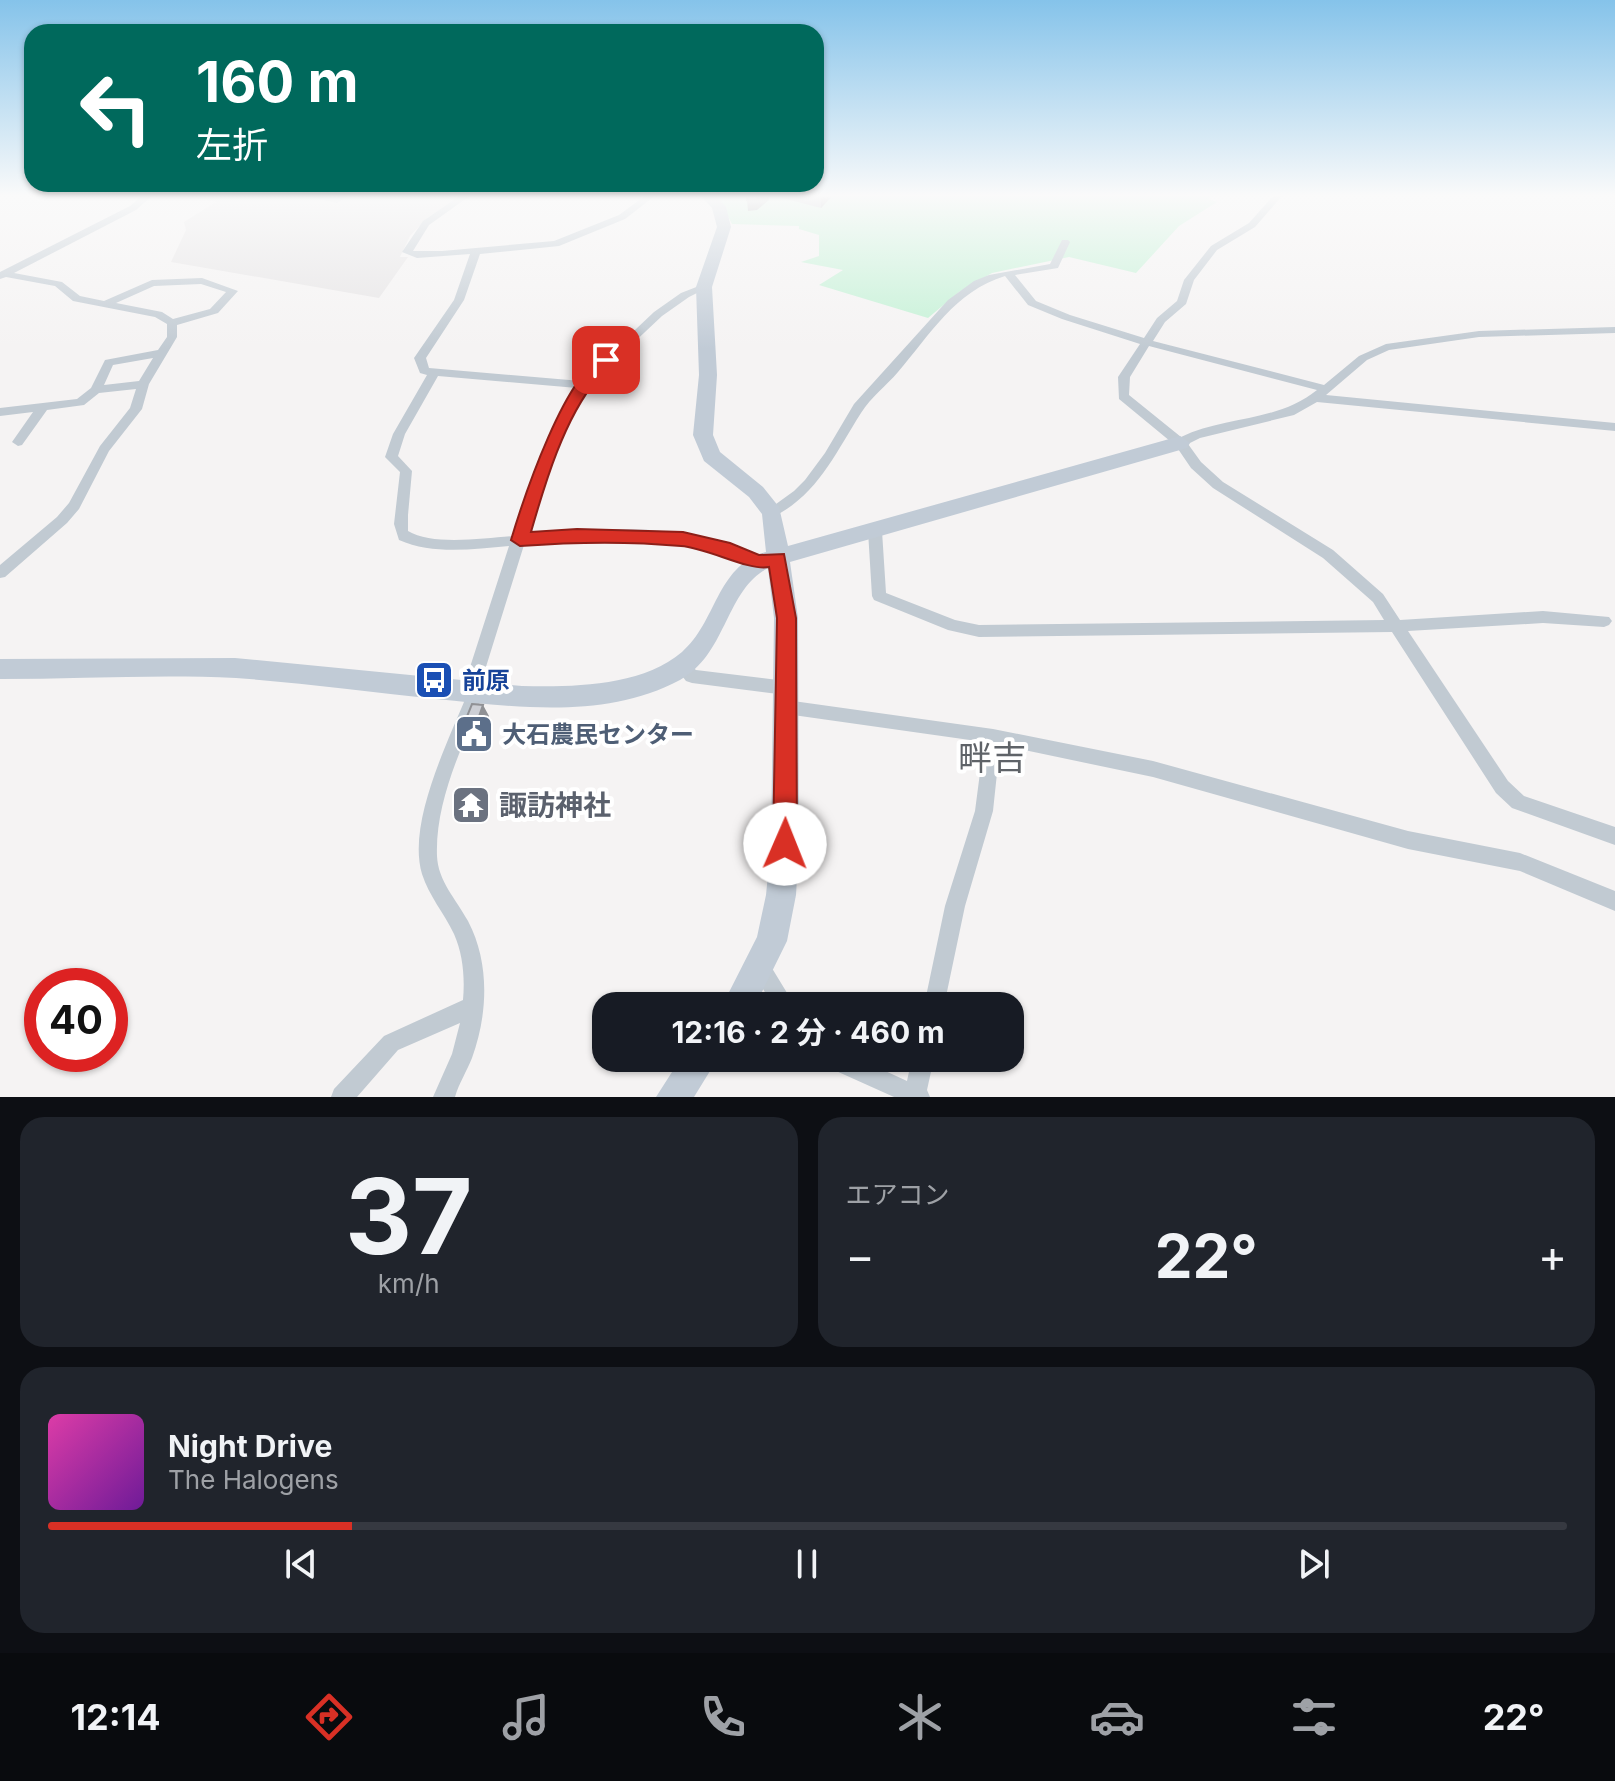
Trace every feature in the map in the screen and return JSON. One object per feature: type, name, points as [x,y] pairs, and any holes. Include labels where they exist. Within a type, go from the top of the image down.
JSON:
[{"type":"street","points":[[2,275],[58,246]]},
{"type":"street","points":[[411,246],[407,252],[417,255],[523,246]]},
{"type":"street","points":[[718,246],[704,287],[708,375],[703,435],[711,456],[756,492],[772,512],[767,561],[786,618],[781,895],[772,941],[746,992]]},
{"type":"street","points":[[772,512],[790,501],[811,481],[856,410],[933,319],[967,291],[991,277],[1054,266],[1063,246]]},
{"type":"street","points":[[1217,246],[1189,280],[1182,302],[1161,320],[1145,342],[1124,377],[1123,396],[1180,443],[1196,465],[1218,485],[1328,554],[1378,598],[1502,787],[1518,802],[1615,836]]},
{"type":"street","points":[[476,252],[459,300],[420,358],[424,371],[585,385]]},
{"type":"street","points":[[1008,273],[1032,303],[1145,342],[1327,389]]},
{"type":"street","points":[[2,275],[58,284],[77,299],[158,314],[172,323],[214,311],[233,291],[202,281],[152,283],[105,304]]},
{"type":"street","points":[[444,1097],[462,1055],[472,1007],[474,967],[464,935],[440,899],[431,878],[428,857],[438,791],[473,692],[534,491],[554,441],[594,372],[658,314],[685,295],[704,287]]},
{"type":"street","points":[[0,573],[74,506],[104,449],[136,409],[143,384],[172,337],[172,323]]},
{"type":"street","points":[[0,669],[235,668],[548,699],[652,680],[683,667],[702,647],[744,575],[767,561],[1180,443],[1196,435],[1290,412],[1315,398],[1363,358],[1386,347],[1479,334],[1615,330]]},
{"type":"street","points":[[0,412],[80,402],[96,390],[109,362],[114,359],[163,353]]},
{"type":"street","points":[[433,374],[393,447],[391,457],[406,471],[407,484],[399,527],[402,535],[417,542],[435,544],[577,535],[683,539],[767,561]]},
{"type":"street","points":[[96,390],[143,384]]},
{"type":"street","points":[[1315,398],[1615,427]]},
{"type":"street","points":[[18,442],[43,407]]},
{"type":"street","points":[[875,531],[879,596],[953,626],[979,631],[1399,626],[1543,617],[1604,621]]},
{"type":"street","points":[[683,667],[692,676],[786,698],[1153,769],[1408,840],[1510,859],[1615,901]]},
{"type":"street","points":[[937,992],[955,906],[984,811],[993,736]]},
{"type":"street","points":[[760,967],[776,992]]},
{"type":"street","points":[[342,1097],[391,1043],[472,1007]]},
{"type":"street","points":[[673,1097],[691,1072]]},
{"type":"street","points":[[864,1072],[917,1096],[921,1072]]},
{"type":"shaded area","points":[[178,246],[405,246],[400,257],[408,257],[379,298],[171,262]]},
{"type":"green space","points":[[819,246],[1161,246],[1136,273],[1069,257],[992,273],[959,292],[928,318],[819,285],[843,270],[801,262],[819,256]]},
{"type":"building","points":[[472,704],[483,705],[470,742],[457,741]]},
{"type":"place","name":"前原","points":[[434,680]]},
{"type":"place","name":"大石農民センター","points":[[474,734]]},
{"type":"place","name":"諏訪神社","points":[[471,805]]},
{"type":"district","name":"畔吉","points":[[992,757]]},
{"type":"route","points":[[606,360],[589,378],[558,432],[534,491],[520,540],[577,535],[683,539],[744,554],[758,563],[777,559],[785,595],[786,618],[785,844]]}]
